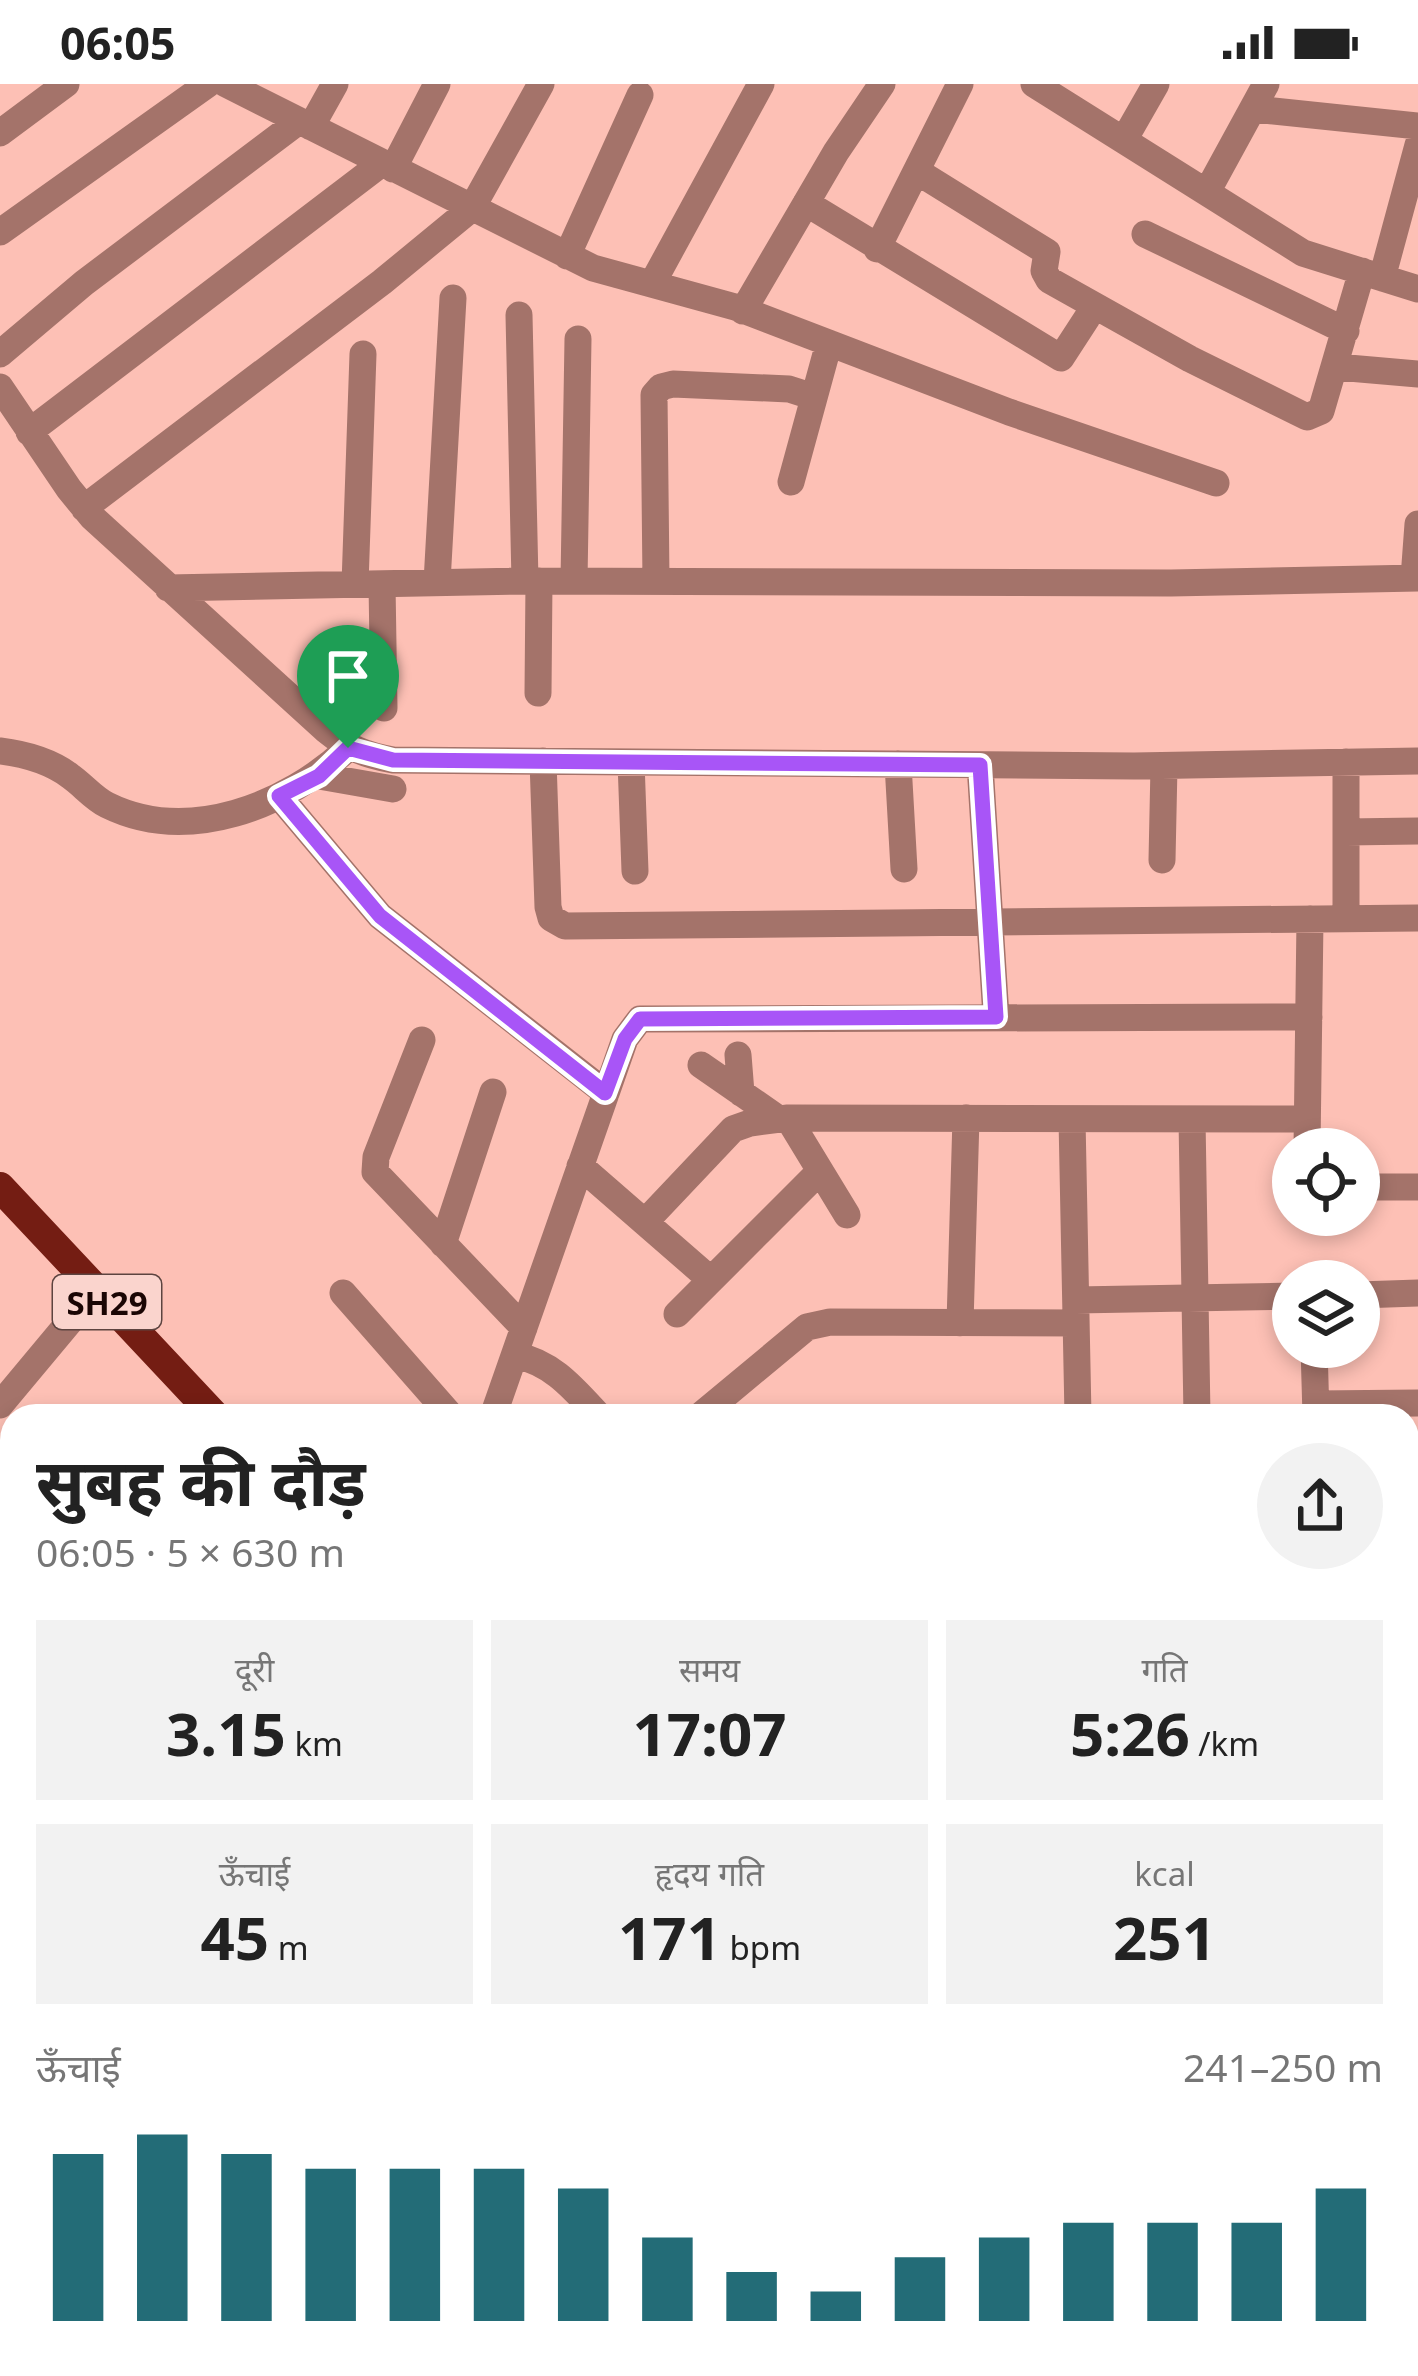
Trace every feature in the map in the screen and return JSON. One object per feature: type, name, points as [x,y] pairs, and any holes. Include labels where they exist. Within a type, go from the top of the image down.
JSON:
[{"type":"main road","name":"SH29","points":[[0,1187],[194,1404]]},
{"type":"street","points":[[0,133],[66,84]]},
{"type":"street","points":[[0,232],[208,84]]},
{"type":"street","points":[[226,84],[567,256],[743,310],[1009,412],[1216,483]]},
{"type":"street","points":[[0,354],[84,283],[305,124],[335,84]]},
{"type":"street","points":[[29,432],[387,166],[437,84]]},
{"type":"street","points":[[84,508],[472,208],[541,84]]},
{"type":"street","points":[[652,284],[761,84]]},
{"type":"street","points":[[743,310],[882,84]]},
{"type":"street","points":[[877,249],[960,84]]},
{"type":"street","points":[[1034,84],[1303,253],[1418,289]]},
{"type":"street","points":[[1124,140],[1156,84]]},
{"type":"street","points":[[567,256],[640,95]]},
{"type":"street","points":[[1207,192],[1260,96],[1418,126]]},
{"type":"street","points":[[918,172],[1047,252],[1044,271],[1049,280],[1190,359],[1307,417],[1322,411],[1346,331],[1372,275],[1418,145]]},
{"type":"street","points":[[806,203],[1061,358],[1087,318]]},
{"type":"street","points":[[1144,234],[1346,331]]},
{"type":"street","points":[[437,582],[453,298]]},
{"type":"street","points":[[519,315],[538,693]]},
{"type":"street","points":[[574,581],[578,339]]},
{"type":"street","points":[[791,482],[829,344]]},
{"type":"street","points":[[363,354],[368,584],[384,708]]},
{"type":"street","points":[[1336,367],[1418,374]]},
{"type":"street","points":[[656,581],[654,394],[673,384],[789,389],[814,397]]},
{"type":"street","points":[[0,387],[84,508],[168,588],[348,748],[393,760],[1164,766],[1418,761]]},
{"type":"street","points":[[168,588],[532,581],[1171,583],[1416,578],[1418,524]]},
{"type":"street","points":[[0,751],[43,761],[70,775],[102,803],[142,820],[210,820],[319,776],[348,748]]},
{"type":"street","points":[[543,761],[548,907],[556,923],[662,927],[1418,918]]},
{"type":"street","points":[[631,762],[635,871]]},
{"type":"street","points":[[1346,763],[1346,918]]},
{"type":"street","points":[[898,764],[904,869]]},
{"type":"street","points":[[980,765],[996,1017]]},
{"type":"street","points":[[1162,860],[1164,766]]},
{"type":"street","points":[[319,776],[393,789]]},
{"type":"street","points":[[279,796],[380,916],[605,1093]]},
{"type":"street","points":[[1346,832],[1418,831]]},
{"type":"street","points":[[1307,1128],[1310,919]]},
{"type":"street","points":[[497,1404],[625,1039],[640,1019],[1309,1017]]},
{"type":"street","points":[[422,1040],[376,1156],[375,1172],[443,1244],[519,1341],[588,1404]]},
{"type":"street","points":[[738,1055],[741,1093]]},
{"type":"street","points":[[701,1065],[784,1119],[847,1215]]},
{"type":"street","points":[[443,1244],[493,1092]]},
{"type":"street","points":[[960,1323],[966,1118]]},
{"type":"street","points":[[644,1222],[734,1129],[784,1119],[1307,1119]]},
{"type":"street","points":[[1072,1119],[1078,1404]]},
{"type":"street","points":[[1192,1119],[1197,1404]]},
{"type":"street","points":[[580,1166],[711,1280]]},
{"type":"street","points":[[677,1314],[820,1171]]},
{"type":"street","points":[[1380,1187],[1418,1187]]},
{"type":"street","points":[[2,1404],[96,1290]]},
{"type":"street","points":[[343,1293],[440,1404]]},
{"type":"street","points":[[1380,1294],[1418,1293]]},
{"type":"street","points":[[714,1404],[807,1327],[830,1322],[960,1323],[1195,1298],[1272,1296]]},
{"type":"street","points":[[1315,1368],[1316,1404]]},
{"type":"route","points":[[348,748],[393,760],[980,765],[996,1017],[640,1019],[625,1039],[605,1093],[380,916],[279,796],[319,776],[348,748]]}]
